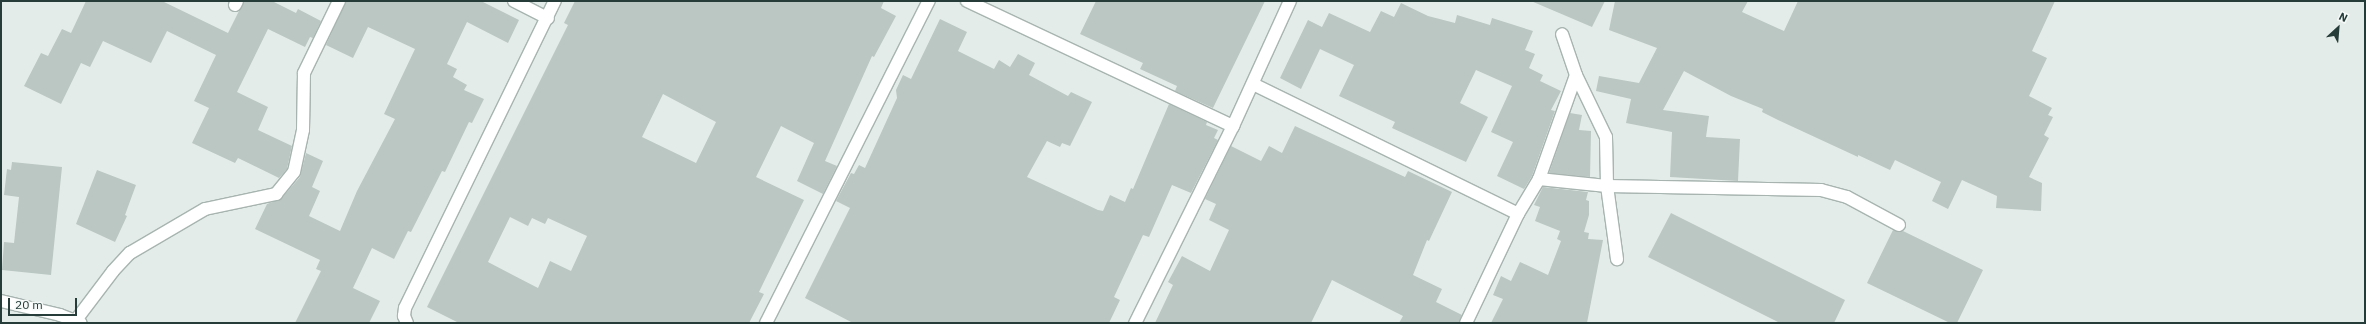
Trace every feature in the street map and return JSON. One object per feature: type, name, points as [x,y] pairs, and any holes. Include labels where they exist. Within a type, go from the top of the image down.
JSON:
[{"type":"street","points":[[1,301],[79,322],[113,271],[130,254],[205,209],[276,194],[294,172],[303,130],[304,73],[339,1]]},
{"type":"street","points":[[514,1],[548,18]]},
{"type":"street","points":[[407,323],[404,316],[405,308],[555,1]]},
{"type":"street","points":[[766,323],[929,1]]},
{"type":"street","points":[[967,1],[1233,126]]},
{"type":"street","points":[[1135,323],[1233,126],[1290,1]]},
{"type":"street","points":[[1562,34],[1576,75],[1606,137],[1607,186],[1617,259]]},
{"type":"street","points":[[1466,323],[1518,214],[1539,178],[1576,75]]},
{"type":"street","points":[[1253,84],[1518,214]]},
{"type":"street","points":[[1539,178],[1607,186],[1821,190],[1847,197],[1898,225]]},
{"type":"building","points":[[86,1],[162,1],[228,33],[244,1],[272,1],[296,13],[298,9],[321,21],[313,38],[310,37],[305,47],[268,29],[237,92],[268,107],[258,130],[292,146],[287,169],[279,178],[238,158],[235,163],[192,143],[209,108],[194,101],[216,55],[167,31],[151,63],[103,41],[90,67],[81,63],[61,104],[24,86],[41,53],[48,56],[62,29],[71,33]]},
{"type":"building","points":[[346,1],[481,1],[519,20],[508,43],[467,22],[447,64],[457,69],[453,77],[467,85],[464,90],[484,99],[472,123],[469,122],[445,172],[442,171],[411,232],[408,231],[394,259],[372,248],[353,288],[380,301],[369,323],[295,323],[321,271],[316,269],[320,260],[255,229],[267,204],[281,199],[300,177],[306,153],[323,161],[312,187],[320,191],[309,216],[340,231],[357,191],[395,119],[384,114],[415,49],[368,27],[353,58],[326,45]]},
{"type":"building","points":[[575,1],[884,1],[881,8],[896,16],[874,57],[872,56],[825,161],[837,166],[823,194],[797,181],[814,143],[781,126],[756,177],[804,200],[759,292],[764,294],[749,323],[459,323],[427,307],[568,25],[564,23]],"holes":[[[663,94],[716,122],[696,163],[642,137]],[[510,217],[528,226],[532,218],[545,224],[548,218],[587,236],[571,271],[550,261],[538,288],[488,262]]]},
{"type":"building","points":[[1096,1],[1265,1],[1213,108],[1175,91],[1177,86],[1140,69],[1143,63],[1080,34]]},
{"type":"building","points":[[1531,1],[1605,1],[1592,27]]},
{"type":"building","points":[[1615,1],[1748,1],[1742,12],[1784,31],[1798,1],[2055,1],[2032,51],[2047,58],[2029,96],[2052,108],[2048,115],[2053,117],[2044,135],[2049,138],[2029,177],[2042,183],[2041,211],[1996,208],[1997,196],[1962,180],[1948,209],[1932,201],[1941,182],[1895,160],[1890,170],[1858,155],[1858,157],[1778,120],[1762,112],[1763,109],[1731,96],[1684,71],[1663,110],[1709,116],[1706,137],[1740,139],[1738,181],[1670,177],[1672,132],[1626,123],[1631,99],[1596,91],[1599,76],[1639,83],[1657,48],[1609,30]]},
{"type":"building","points":[[1401,3],[1428,16],[1455,23],[1457,15],[1490,25],[1492,18],[1533,31],[1525,50],[1535,54],[1529,68],[1543,75],[1540,81],[1561,91],[1551,110],[1555,111],[1532,176],[1524,189],[1497,176],[1513,142],[1491,132],[1512,86],[1476,70],[1460,103],[1488,117],[1466,162],[1392,128],[1395,122],[1339,96],[1354,65],[1320,49],[1301,89],[1280,78],[1308,20],[1322,27],[1329,13],[1370,32],[1381,11],[1394,17]]},
{"type":"building","points":[[940,19],[967,32],[958,51],[994,69],[999,60],[1010,67],[1018,54],[1035,63],[1029,75],[1068,96],[1071,92],[1092,102],[1070,146],[1062,143],[1060,147],[1047,141],[1027,177],[1098,210],[1103,211],[1110,195],[1125,202],[1131,188],[1133,189],[1169,104],[1207,122],[1206,125],[1218,130],[1214,138],[1218,140],[1191,193],[1172,185],[1149,237],[1143,235],[1114,297],[1120,300],[1109,323],[853,323],[805,298],[850,208],[836,201],[851,173],[854,174],[859,165],[865,168],[897,98],[896,90],[903,75],[911,79]]},
{"type":"building","points":[[1570,113],[1582,115],[1579,130],[1591,131],[1590,177],[1549,173]]},
{"type":"building","points":[[1295,126],[1405,177],[1408,171],[1452,192],[1429,241],[1427,240],[1413,275],[1442,289],[1436,302],[1462,315],[1459,323],[1399,323],[1403,316],[1332,280],[1311,323],[1155,323],[1173,285],[1168,282],[1182,256],[1210,271],[1229,230],[1209,220],[1216,204],[1205,199],[1231,146],[1261,161],[1269,146],[1282,153]]},
{"type":"building","points":[[12,162],[62,167],[51,275],[2,270],[4,242],[14,243],[19,197],[4,195],[7,169],[11,170]]},
{"type":"building","points":[[97,170],[136,185],[125,215],[127,216],[115,242],[76,224]]},
{"type":"building","points":[[1543,187],[1588,192],[1586,200],[1589,201],[1589,215],[1584,232],[1589,233],[1588,239],[1603,240],[1587,323],[1491,323],[1503,299],[1493,295],[1501,276],[1511,281],[1520,262],[1548,275],[1561,241],[1557,239],[1560,231],[1535,221],[1540,207],[1534,205]]},
{"type":"building","points":[[1671,213],[1845,300],[1834,323],[1780,323],[1648,257]]},
{"type":"building","points":[[1893,230],[1899,232],[1903,231],[1983,270],[1957,323],[1950,323],[1867,283]]}]
